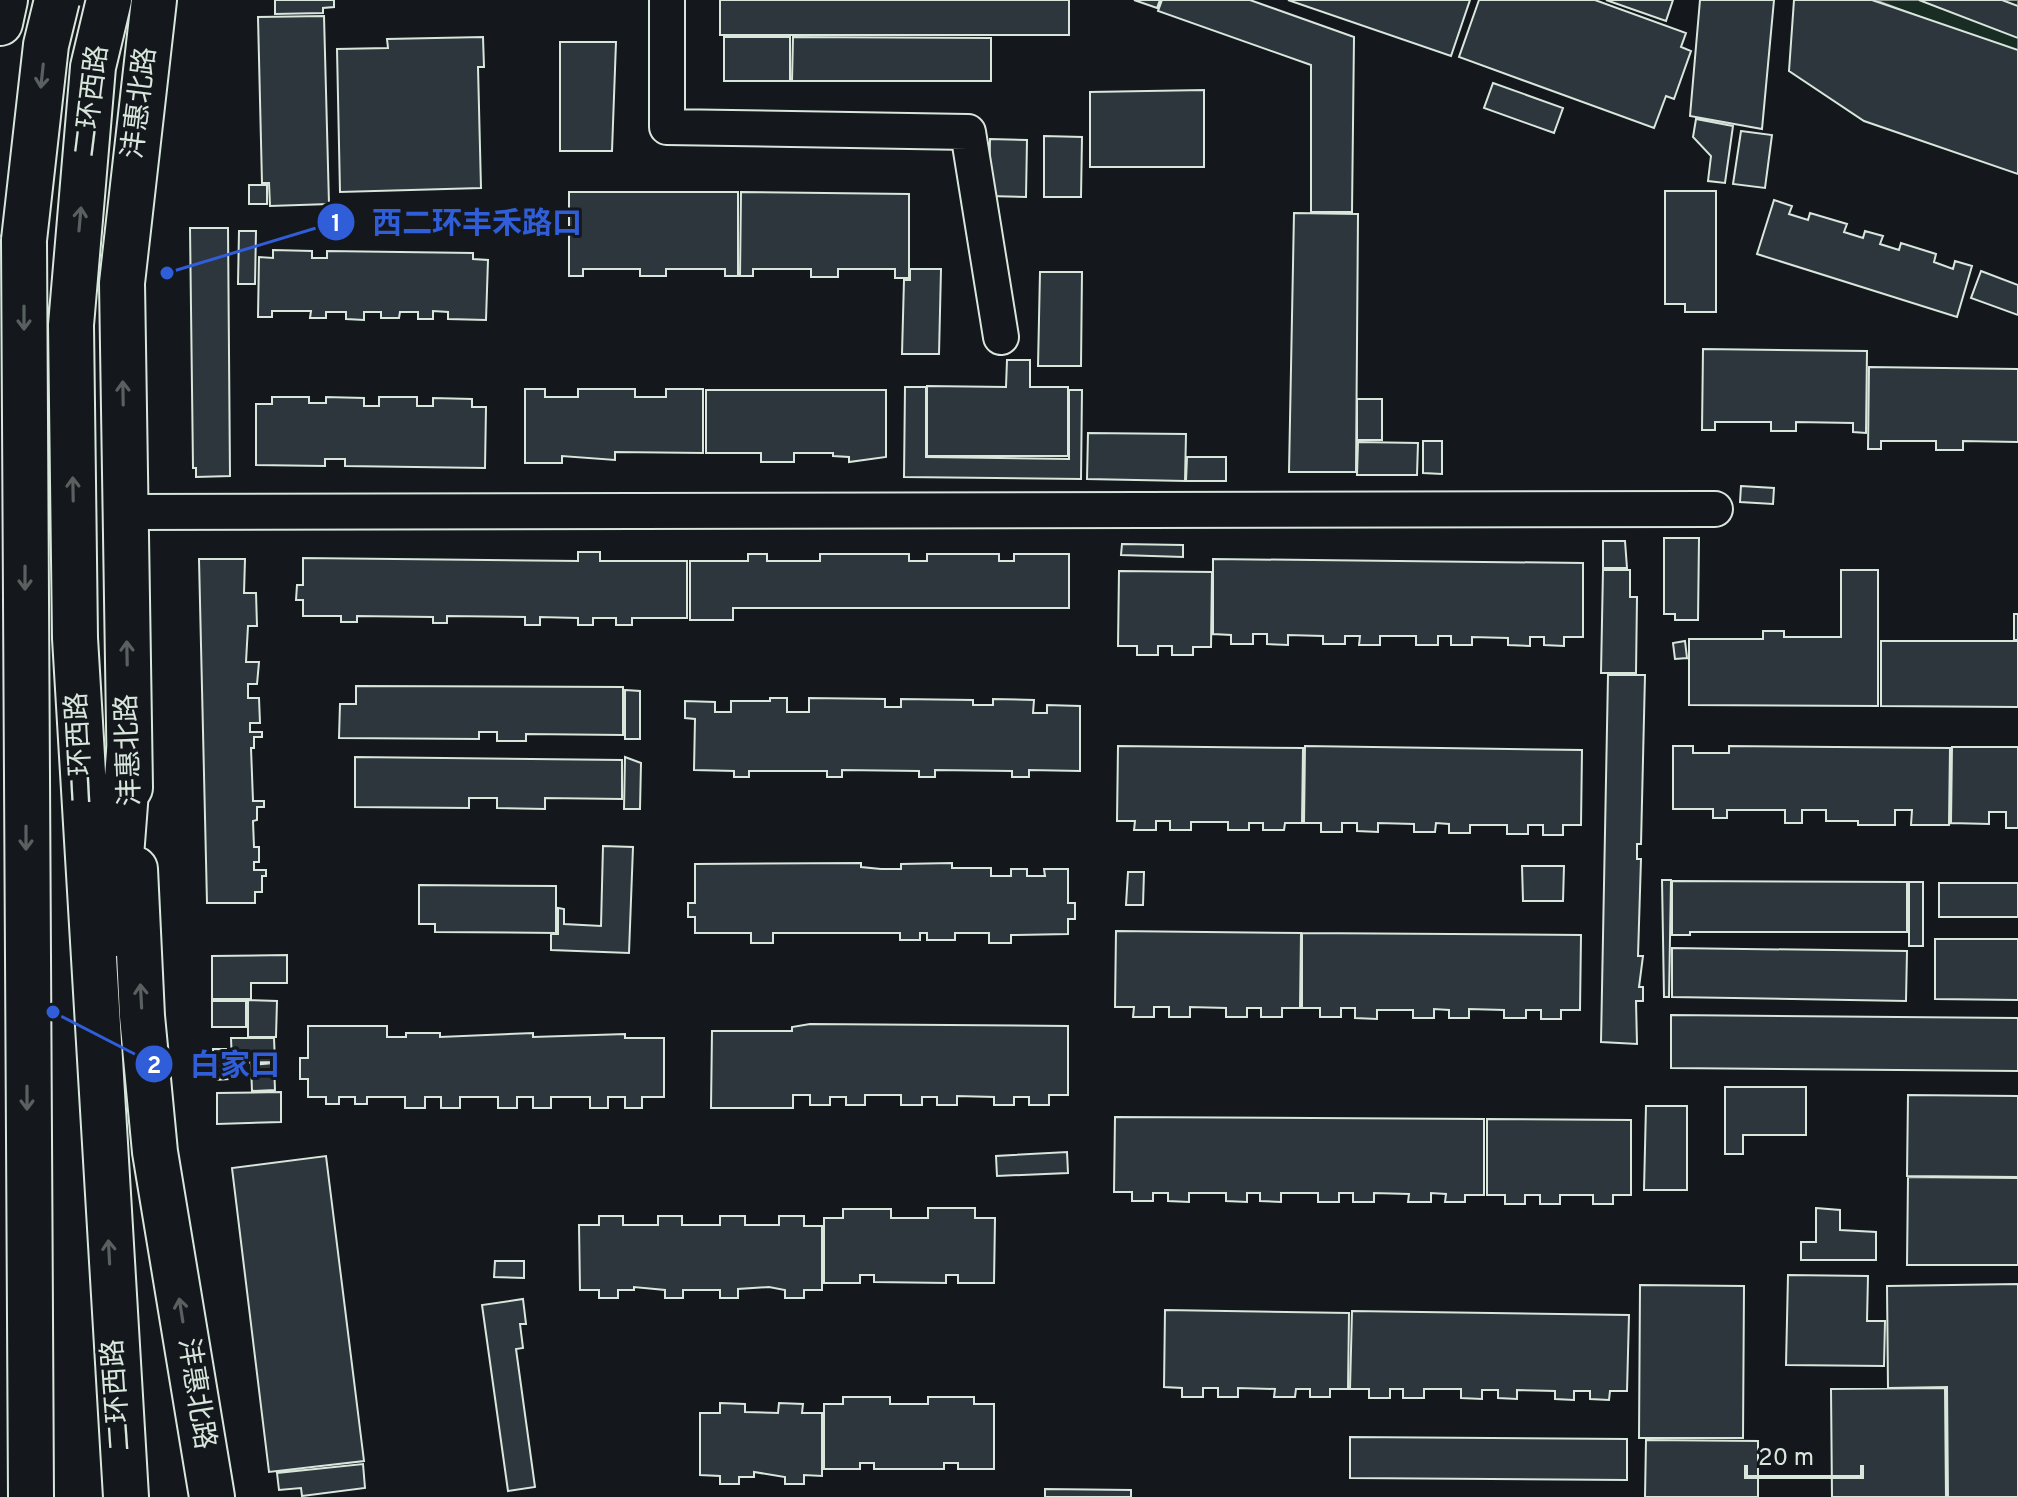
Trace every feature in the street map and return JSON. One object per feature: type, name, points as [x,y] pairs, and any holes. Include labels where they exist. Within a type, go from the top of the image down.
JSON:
[{"type":"main road","points":[[0,23],[5,0]]},
{"type":"main road","name":"二环西路","points":[[31,1497],[24,240],[46,45],[57,0]]},
{"type":"main road","name":"二环西路","points":[[109,0],[93,67],[71,325],[75,638],[126,1497]]},
{"type":"main road","name":"沣惠北路","points":[[154,0],[122,283],[129,752],[142,1016],[155,1152],[212,1497]]},
{"type":"main road","points":[[102,1112],[129,752]]},
{"type":"main road","points":[[0,1363],[29,1454]]},
{"type":"street","points":[[667,0],[667,127],[968,132],[1001,337]]},
{"type":"street","points":[[125,512],[1715,509]]},
{"type":"green space","points":[[1875,0],[2018,0],[2018,54]]},
{"type":"building","points":[[275,0],[334,0],[334,7],[323,8],[323,13],[275,14]]},
{"type":"building","points":[[720,0],[1069,0],[1069,35],[720,35]]},
{"type":"building","points":[[1134,0],[1160,0],[1157,8]]},
{"type":"building","points":[[1162,0],[1250,0],[1354,37],[1352,212],[1311,212],[1311,65],[1158,11]]},
{"type":"building","points":[[1288,0],[1470,0],[1451,56]]},
{"type":"building","points":[[1479,0],[1595,0],[1686,33],[1681,47],[1691,51],[1674,99],[1666,96],[1654,128],[1459,57]]},
{"type":"building","points":[[1606,0],[1673,0],[1666,21]]},
{"type":"building","points":[[1700,0],[1774,0],[1762,129],[1690,116]]},
{"type":"building","points":[[1794,0],[1872,0],[2018,50],[2018,174],[1864,121],[1789,71]]},
{"type":"building","points":[[1919,0],[2002,0],[2018,6],[2018,38]]},
{"type":"building","points":[[324,16],[329,204],[270,206],[269,183],[262,183],[258,17]]},
{"type":"building","points":[[483,37],[484,67],[478,67],[481,188],[340,192],[337,49],[388,48],[387,39]]},
{"type":"building","points":[[724,37],[790,37],[790,81],[724,81]]},
{"type":"building","points":[[793,37],[991,38],[991,81],[792,81]]},
{"type":"building","points":[[560,42],[616,42],[612,151],[560,151]]},
{"type":"building","points":[[1493,83],[1563,108],[1554,133],[1484,108]]},
{"type":"building","points":[[1204,90],[1204,167],[1090,167],[1090,92]]},
{"type":"building","points":[[1696,119],[1733,126],[1725,183],[1708,181],[1711,156],[1693,137]]},
{"type":"building","points":[[1741,131],[1772,135],[1765,188],[1733,184]]},
{"type":"building","points":[[1044,136],[1082,137],[1081,197],[1044,197]]},
{"type":"building","points":[[990,139],[1027,140],[1026,197],[989,196]]},
{"type":"building","points":[[249,185],[267,185],[267,204],[249,204]]},
{"type":"building","points":[[1665,191],[1716,191],[1716,312],[1685,312],[1685,304],[1665,304]]},
{"type":"building","points":[[569,192],[738,192],[738,276],[725,276],[725,269],[666,269],[666,276],[640,276],[640,269],[583,269],[583,276],[569,276]]},
{"type":"building","points":[[741,192],[909,194],[909,278],[895,278],[895,269],[838,269],[838,277],[811,277],[811,269],[753,269],[753,276],[740,276]]},
{"type":"building","points":[[1774,200],[1792,206],[1789,214],[1808,220],[1810,213],[1847,224],[1844,232],[1863,238],[1865,231],[1883,236],[1880,244],[1899,250],[1901,243],[1936,254],[1934,262],[1953,269],[1955,261],[1972,266],[1957,317],[1757,254]]},
{"type":"building","points":[[1294,213],[1358,214],[1356,472],[1289,472]]},
{"type":"building","points":[[190,228],[228,228],[230,476],[196,477],[196,468],[193,468]]},
{"type":"building","points":[[239,231],[256,231],[255,284],[238,284]]},
{"type":"building","points":[[273,250],[312,251],[312,258],[327,258],[327,251],[473,253],[473,259],[488,260],[486,320],[448,319],[448,312],[433,311],[433,319],[418,319],[418,312],[400,312],[399,318],[381,318],[381,312],[364,312],[364,320],[346,319],[346,312],[326,312],[326,318],[310,318],[311,311],[272,311],[272,317],[258,317],[259,257],[273,258]]},
{"type":"building","points":[[910,269],[941,269],[939,354],[902,354],[904,280],[910,280]]},
{"type":"building","points":[[1981,271],[2018,285],[2018,315],[1971,298]]},
{"type":"building","points":[[1040,272],[1082,272],[1081,366],[1038,366]]},
{"type":"building","points":[[1703,349],[1867,351],[1866,433],[1853,432],[1853,423],[1796,422],[1796,431],[1771,431],[1771,422],[1715,422],[1715,430],[1702,430]]},
{"type":"building","points":[[1007,360],[1030,360],[1030,387],[1068,387],[1068,456],[927,456],[927,386],[1006,387]]},
{"type":"building","points":[[1869,367],[2018,369],[2018,442],[1963,441],[1963,450],[1936,450],[1936,441],[1881,441],[1881,449],[1868,449]]},
{"type":"building","points":[[905,387],[926,387],[926,457],[1069,459],[1069,390],[1082,390],[1081,479],[904,477]]},
{"type":"building","points":[[525,389],[545,389],[545,397],[578,397],[578,389],[635,389],[635,397],[666,397],[666,389],[703,389],[703,453],[615,452],[615,460],[562,456],[562,463],[525,463]]},
{"type":"building","points":[[706,390],[886,390],[886,457],[849,462],[849,457],[833,456],[833,453],[794,453],[794,462],[761,462],[761,453],[706,453]]},
{"type":"building","points":[[272,397],[309,397],[309,403],[326,403],[326,397],[364,398],[364,406],[379,406],[379,397],[417,397],[417,406],[433,406],[433,398],[472,399],[472,407],[486,407],[485,468],[345,466],[345,459],[325,459],[325,466],[256,465],[256,404],[272,404]]},
{"type":"building","points":[[1357,399],[1382,399],[1382,440],[1357,440]]},
{"type":"building","points":[[1088,433],[1186,434],[1185,481],[1087,479]]},
{"type":"building","points":[[1423,441],[1442,441],[1442,474],[1423,473]]},
{"type":"building","points":[[1358,442],[1418,443],[1417,475],[1357,475]]},
{"type":"building","points":[[1187,457],[1226,457],[1226,481],[1186,481]]},
{"type":"building","points":[[1741,486],[1774,488],[1773,504],[1740,502]]},
{"type":"building","points":[[1664,538],[1699,538],[1698,620],[1675,620],[1675,614],[1664,614]]},
{"type":"building","points":[[1603,541],[1625,541],[1627,568],[1603,568]]},
{"type":"building","points":[[1122,544],[1183,545],[1183,557],[1121,555]]},
{"type":"building","points":[[578,552],[600,552],[600,561],[687,561],[687,618],[632,618],[632,625],[616,625],[616,618],[593,618],[593,625],[578,625],[578,618],[540,617],[540,625],[525,625],[525,617],[447,616],[447,623],[433,623],[433,617],[357,616],[357,622],[341,622],[341,616],[303,616],[303,600],[296,600],[297,585],[303,585],[303,558],[578,561]]},
{"type":"building","points":[[748,554],[767,554],[767,561],[820,561],[820,554],[909,554],[909,561],[927,561],[927,554],[999,554],[999,561],[1014,561],[1014,554],[1069,554],[1069,608],[733,608],[733,620],[690,620],[690,561],[748,561]]},
{"type":"building","points":[[199,559],[245,559],[244,593],[256,593],[257,626],[248,626],[246,662],[259,662],[257,684],[248,684],[248,698],[259,698],[260,723],[250,723],[250,732],[262,732],[262,737],[254,737],[254,748],[251,748],[253,801],[264,801],[264,807],[257,807],[257,820],[253,821],[254,847],[259,847],[259,862],[254,862],[254,870],[266,870],[266,876],[262,876],[262,892],[255,892],[255,903],[207,903]]},
{"type":"building","points":[[1213,559],[1583,563],[1583,637],[1564,637],[1564,646],[1544,645],[1544,637],[1530,637],[1530,646],[1508,645],[1508,638],[1472,637],[1472,645],[1451,645],[1451,636],[1438,636],[1438,645],[1416,645],[1416,636],[1380,636],[1380,645],[1359,645],[1360,636],[1345,636],[1345,644],[1323,644],[1323,636],[1288,635],[1288,645],[1267,644],[1267,634],[1253,634],[1253,644],[1231,644],[1231,635],[1213,634]]},
{"type":"building","points":[[1603,570],[1630,570],[1630,597],[1637,597],[1636,673],[1601,673]]},
{"type":"building","points":[[1841,570],[1878,570],[1878,706],[1689,705],[1689,639],[1763,639],[1763,631],[1784,631],[1784,637],[1841,637]]},
{"type":"building","points":[[1119,571],[1212,572],[1211,647],[1193,647],[1193,655],[1172,655],[1172,646],[1158,646],[1158,655],[1137,655],[1137,646],[1118,646]]},
{"type":"building","points":[[2014,614],[2018,614],[2018,640],[2014,640]]},
{"type":"building","points":[[1685,641],[1687,658],[1675,659],[1673,643]]},
{"type":"building","points":[[1881,641],[2018,641],[2018,707],[1881,706]]},
{"type":"building","points":[[1608,675],[1645,675],[1641,844],[1637,844],[1637,859],[1641,859],[1638,956],[1643,956],[1639,987],[1643,987],[1643,1001],[1636,1001],[1637,1044],[1601,1042]]},
{"type":"building","points":[[356,686],[623,687],[623,735],[526,734],[526,741],[497,741],[497,732],[479,732],[479,739],[339,738],[340,704],[356,704]]},
{"type":"building","points":[[625,690],[640,691],[640,739],[625,739]]},
{"type":"building","points":[[770,698],[787,698],[787,712],[809,712],[809,698],[885,699],[885,707],[901,707],[901,699],[973,700],[973,705],[993,705],[993,699],[1034,700],[1033,713],[1047,713],[1047,705],[1080,706],[1080,771],[1029,770],[1029,777],[1012,777],[1012,771],[935,770],[935,777],[919,777],[919,771],[842,770],[842,777],[827,777],[827,771],[749,771],[749,777],[734,777],[734,771],[694,770],[695,719],[685,718],[685,701],[715,702],[715,712],[731,712],[731,701],[770,701]]},
{"type":"building","points":[[1118,746],[1303,748],[1302,823],[1285,823],[1284,830],[1263,830],[1263,823],[1249,823],[1249,830],[1228,830],[1228,822],[1191,822],[1191,830],[1170,830],[1170,821],[1156,821],[1156,830],[1134,830],[1135,821],[1117,821]]},
{"type":"building","points":[[1305,746],[1582,750],[1581,825],[1563,825],[1563,835],[1543,835],[1543,825],[1528,825],[1528,834],[1507,834],[1507,825],[1470,825],[1470,833],[1449,833],[1449,824],[1436,823],[1435,832],[1414,832],[1414,824],[1378,823],[1378,832],[1357,831],[1357,823],[1342,823],[1342,832],[1321,832],[1321,823],[1304,823]]},
{"type":"building","points":[[1673,746],[1693,746],[1693,753],[1729,753],[1729,746],[1950,748],[1949,825],[1911,825],[1912,810],[1895,810],[1895,825],[1858,825],[1858,821],[1826,821],[1826,810],[1802,810],[1802,823],[1785,823],[1785,810],[1727,810],[1727,818],[1713,818],[1713,809],[1673,809]]},
{"type":"building","points":[[1952,747],[2018,747],[2018,828],[2006,828],[2006,812],[1989,812],[1989,824],[1951,823]]},
{"type":"building","points":[[355,757],[622,760],[622,799],[545,798],[545,809],[497,808],[497,798],[469,798],[469,808],[355,807]]},
{"type":"building","points":[[625,757],[641,763],[640,809],[624,809]]},
{"type":"building","points":[[603,846],[633,847],[629,953],[551,950],[551,934],[558,934],[558,908],[564,909],[564,924],[601,926]]},
{"type":"building","points":[[861,863],[861,867],[901,869],[901,864],[952,863],[952,868],[991,868],[991,876],[1011,876],[1011,869],[1027,869],[1027,876],[1045,876],[1044,869],[1068,869],[1068,903],[1075,903],[1075,919],[1068,919],[1068,934],[1011,935],[1011,943],[989,943],[989,933],[955,933],[955,940],[927,940],[927,933],[920,933],[920,940],[900,940],[900,933],[773,933],[773,943],[751,943],[751,933],[695,933],[695,917],[688,917],[688,903],[695,903],[695,864]]},
{"type":"building","points":[[1522,866],[1564,866],[1563,901],[1523,901]]},
{"type":"building","points":[[1128,872],[1144,872],[1143,905],[1126,905]]},
{"type":"building","points":[[1662,880],[1671,880],[1669,997],[1664,997]]},
{"type":"building","points":[[1672,881],[1907,882],[1907,932],[1690,932],[1690,935],[1672,935]]},
{"type":"building","points":[[1909,882],[1923,882],[1923,946],[1909,946]]},
{"type":"building","points":[[1939,883],[2018,883],[2018,917],[1939,917]]},
{"type":"building","points":[[419,885],[556,886],[556,933],[435,932],[435,924],[419,924]]},
{"type":"building","points":[[1116,931],[1301,933],[1300,1008],[1282,1008],[1282,1017],[1261,1017],[1261,1008],[1247,1008],[1247,1017],[1226,1017],[1226,1008],[1190,1007],[1190,1017],[1169,1017],[1169,1007],[1154,1007],[1154,1017],[1133,1017],[1134,1007],[1115,1007]]},
{"type":"building","points":[[1302,933],[1581,935],[1580,1010],[1561,1010],[1561,1019],[1541,1019],[1541,1010],[1526,1010],[1526,1018],[1504,1018],[1504,1010],[1469,1009],[1469,1018],[1449,1018],[1449,1010],[1434,1009],[1434,1018],[1413,1018],[1413,1010],[1377,1010],[1377,1019],[1355,1018],[1355,1008],[1341,1008],[1341,1017],[1320,1017],[1320,1008],[1302,1008]]},
{"type":"building","points":[[1935,939],[2018,939],[2018,1000],[1935,999]]},
{"type":"building","points":[[1672,948],[1907,951],[1906,1001],[1672,997]]},
{"type":"building","points":[[287,955],[287,983],[251,983],[251,999],[212,999],[212,956]]},
{"type":"building","points":[[248,1000],[277,1001],[276,1037],[248,1037]]},
{"type":"building","points":[[212,1001],[246,1001],[246,1027],[212,1027]]},
{"type":"building","points":[[1671,1015],[2018,1018],[2018,1071],[1671,1068]]},
{"type":"building","points":[[810,1024],[1068,1026],[1068,1095],[1049,1095],[1049,1105],[1029,1105],[1029,1097],[1014,1097],[1014,1105],[994,1105],[994,1097],[957,1096],[957,1105],[937,1105],[937,1097],[922,1097],[922,1105],[901,1105],[901,1095],[865,1095],[865,1105],[846,1105],[846,1097],[830,1097],[830,1105],[810,1105],[810,1095],[793,1095],[793,1108],[711,1108],[712,1031],[792,1031],[792,1027]]},
{"type":"building","points":[[308,1026],[387,1026],[387,1037],[406,1037],[406,1033],[440,1033],[440,1037],[533,1033],[533,1037],[625,1034],[625,1038],[664,1038],[664,1097],[642,1097],[642,1108],[625,1108],[625,1097],[608,1097],[608,1108],[590,1108],[590,1097],[551,1097],[551,1108],[533,1108],[533,1097],[517,1097],[517,1108],[498,1108],[498,1097],[460,1097],[460,1108],[441,1108],[441,1097],[425,1097],[425,1108],[405,1108],[405,1097],[367,1097],[367,1104],[355,1104],[355,1097],[339,1097],[339,1104],[326,1104],[326,1097],[308,1097],[308,1079],[300,1079],[300,1058],[308,1058]]},
{"type":"building","points":[[231,1038],[274,1038],[275,1062],[232,1063]]},
{"type":"building","points":[[213,1049],[226,1049],[229,1079],[215,1080]]},
{"type":"building","points":[[274,1063],[275,1090],[252,1091],[251,1065]]},
{"type":"building","points":[[1725,1087],[1806,1087],[1806,1135],[1743,1135],[1743,1154],[1725,1154]]},
{"type":"building","points":[[281,1092],[281,1122],[217,1124],[217,1093]]},
{"type":"building","points":[[1908,1095],[2018,1096],[2018,1177],[1907,1176]]},
{"type":"building","points":[[1646,1106],[1687,1106],[1687,1190],[1644,1190]]},
{"type":"building","points":[[1115,1117],[1484,1119],[1484,1195],[1465,1195],[1465,1202],[1445,1202],[1446,1194],[1431,1193],[1431,1202],[1408,1202],[1409,1194],[1374,1193],[1374,1202],[1353,1202],[1353,1193],[1339,1193],[1339,1202],[1318,1202],[1318,1193],[1281,1193],[1281,1202],[1260,1201],[1260,1193],[1247,1193],[1247,1202],[1226,1201],[1226,1193],[1189,1193],[1189,1202],[1168,1201],[1168,1193],[1153,1193],[1153,1201],[1132,1201],[1132,1192],[1114,1192]]},
{"type":"building","points":[[1487,1119],[1631,1120],[1631,1195],[1613,1195],[1613,1204],[1593,1204],[1593,1195],[1560,1195],[1560,1204],[1540,1204],[1540,1195],[1525,1195],[1525,1204],[1505,1204],[1505,1195],[1487,1195]]},
{"type":"building","points":[[1067,1152],[1068,1173],[997,1176],[996,1156]]},
{"type":"building","points":[[326,1156],[364,1461],[269,1472],[232,1168]]},
{"type":"building","points":[[1908,1177],[2018,1178],[2018,1265],[1907,1265]]},
{"type":"building","points":[[928,1208],[975,1208],[975,1218],[995,1218],[994,1283],[958,1283],[958,1275],[946,1275],[946,1283],[874,1282],[874,1275],[860,1275],[860,1283],[824,1283],[824,1218],[843,1218],[843,1209],[891,1209],[891,1218],[928,1218]]},
{"type":"building","points":[[1816,1208],[1840,1210],[1840,1230],[1876,1232],[1876,1260],[1801,1260],[1801,1242],[1816,1242]]},
{"type":"building","points":[[599,1216],[623,1216],[623,1225],[658,1225],[658,1216],[682,1216],[682,1225],[720,1225],[720,1216],[745,1216],[745,1225],[779,1225],[779,1216],[804,1216],[804,1226],[822,1226],[822,1290],[804,1290],[804,1298],[785,1298],[785,1290],[769,1287],[738,1289],[738,1298],[720,1298],[720,1290],[683,1290],[683,1298],[665,1298],[665,1290],[634,1287],[634,1290],[618,1290],[618,1298],[599,1298],[599,1290],[580,1290],[579,1225],[599,1225]]},
{"type":"building","points":[[495,1261],[524,1261],[524,1278],[494,1277]]},
{"type":"building","points":[[1788,1275],[1868,1276],[1867,1321],[1885,1321],[1884,1366],[1786,1365]]},
{"type":"building","points":[[2018,1284],[2018,1497],[1948,1497],[1947,1387],[1888,1388],[1887,1286]]},
{"type":"building","points":[[1640,1285],[1744,1286],[1743,1438],[1639,1438]]},
{"type":"building","points":[[523,1299],[526,1324],[520,1324],[523,1348],[516,1349],[535,1487],[508,1491],[482,1305]]},
{"type":"building","points":[[1165,1310],[1349,1313],[1348,1389],[1330,1389],[1330,1397],[1310,1397],[1310,1389],[1296,1389],[1295,1397],[1274,1397],[1275,1389],[1238,1388],[1238,1397],[1218,1397],[1218,1388],[1203,1388],[1203,1397],[1182,1397],[1182,1388],[1164,1387]]},
{"type":"building","points":[[1352,1311],[1629,1315],[1627,1391],[1610,1391],[1609,1400],[1590,1399],[1590,1391],[1574,1391],[1574,1400],[1555,1399],[1555,1391],[1517,1390],[1517,1399],[1498,1398],[1498,1390],[1482,1390],[1482,1399],[1461,1398],[1461,1389],[1424,1389],[1424,1398],[1403,1398],[1403,1389],[1390,1389],[1390,1398],[1369,1398],[1369,1389],[1350,1389]]},
{"type":"building","points":[[1945,1388],[1946,1497],[1832,1497],[1831,1389]]},
{"type":"building","points":[[843,1397],[890,1397],[890,1404],[928,1404],[928,1397],[974,1397],[974,1404],[994,1404],[994,1469],[958,1469],[958,1463],[944,1463],[944,1469],[874,1469],[874,1463],[860,1463],[860,1469],[824,1469],[824,1404],[843,1404]]},
{"type":"building","points":[[720,1403],[745,1404],[745,1412],[778,1413],[779,1403],[803,1404],[802,1413],[822,1413],[822,1476],[804,1475],[804,1484],[785,1484],[785,1477],[754,1472],[754,1477],[739,1477],[739,1484],[720,1484],[720,1476],[700,1475],[700,1413],[720,1413]]},
{"type":"building","points":[[1350,1437],[1627,1439],[1627,1480],[1350,1478]]},
{"type":"building","points":[[1646,1440],[1758,1441],[1758,1497],[1645,1497]]},
{"type":"building","points":[[363,1464],[365,1488],[302,1496],[301,1488],[279,1490],[277,1473]]},
{"type":"building","points":[[1045,1489],[1131,1490],[1131,1497],[1045,1497]]},
{"type":"place","name":"西二环丰禾路口","points":[[167,273]]},
{"type":"place","name":"白家口","points":[[53,1012]]}]
